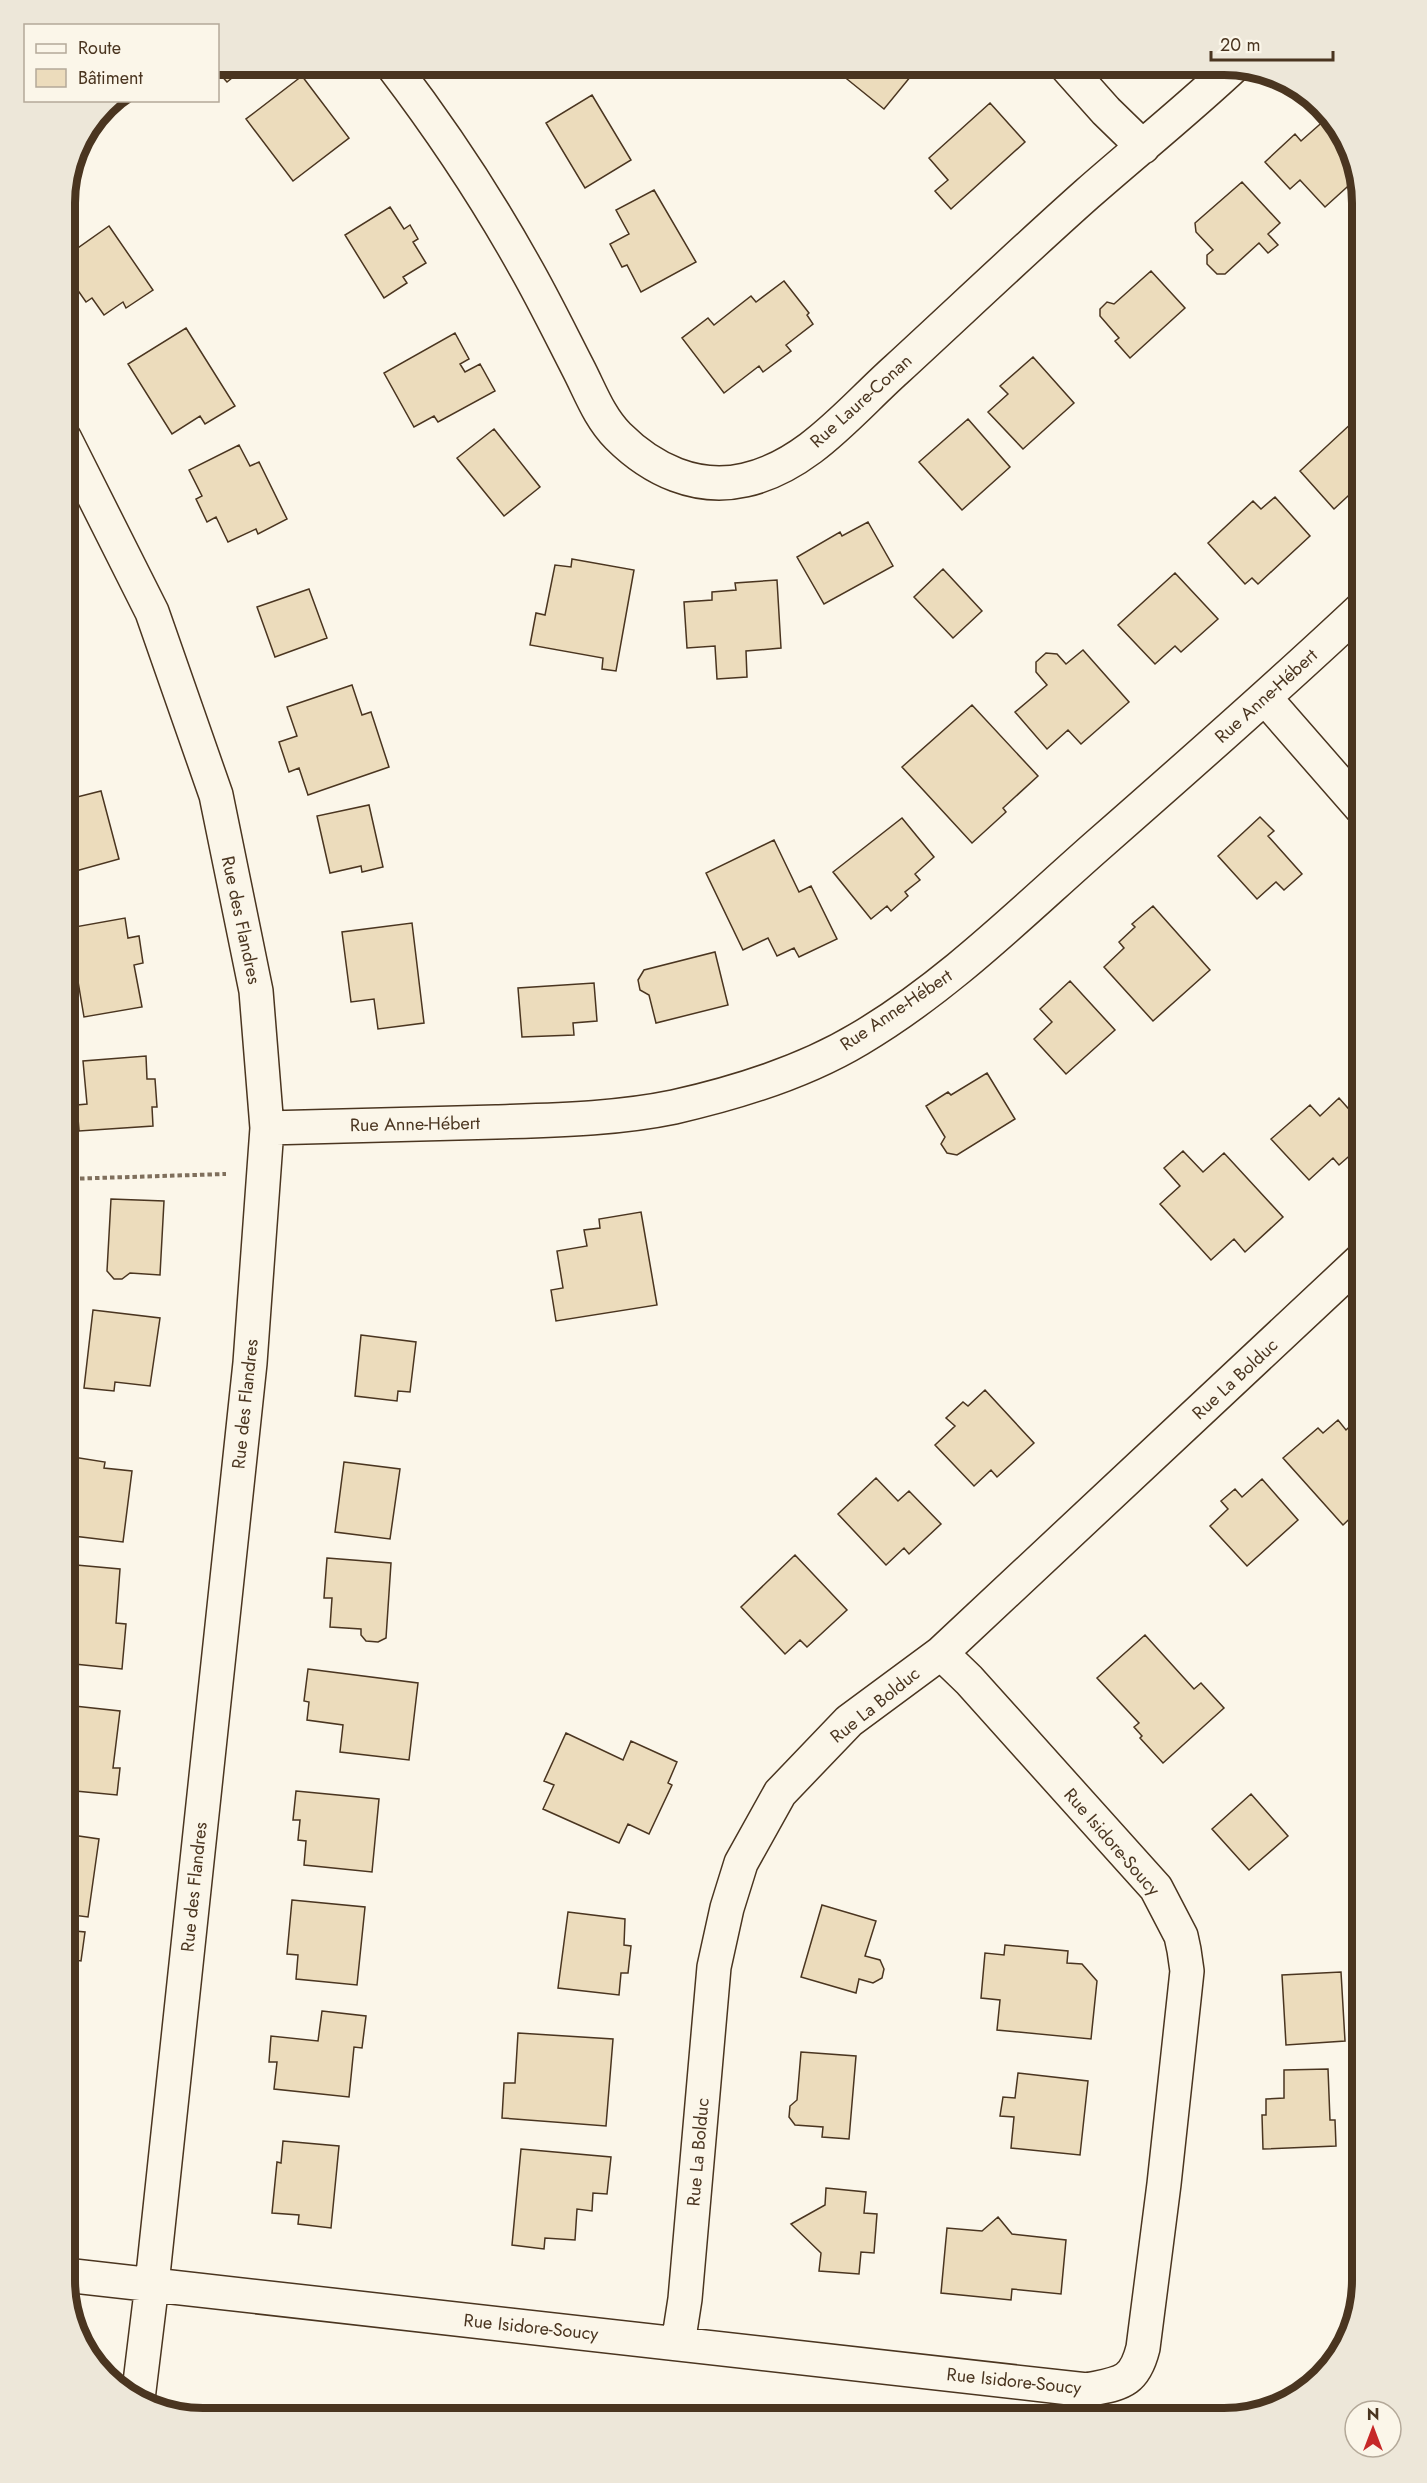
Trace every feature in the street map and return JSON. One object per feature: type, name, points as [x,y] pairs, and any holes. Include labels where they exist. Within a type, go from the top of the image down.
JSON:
[{"type":"street","name":"Rue Laure-Conan","points":[[400,75],[430,116],[523,262],[597,408],[616,435],[646,461],[676,476],[708,482],[744,480],[773,471],[828,435],[872,391],[1086,195],[1224,75]]},
{"type":"street","points":[[1074,75],[1143,147]]},
{"type":"street","name":"Rue des Flandres","points":[[75,459],[152,612],[216,795],[256,991],[267,1128],[250,1363],[139,2391]]},
{"type":"street","name":"Rue Anne-Hébert","points":[[267,1128],[543,1120],[632,1114],[716,1096],[818,1060],[859,1039],[938,983],[987,944],[1266,699],[1352,617]]},
{"type":"street","points":[[1266,699],[1352,798]]},
{"type":"street","name":"Rue La Bolduc","points":[[678,2344],[685,2299],[714,1967],[727,1908],[741,1863],[780,1793],[849,1721],[941,1653],[1352,1269]]},
{"type":"street","name":"Rue Isidore-Soucy","points":[[75,2276],[1087,2390],[1116,2383],[1132,2375],[1139,2364],[1143,2348],[1164,2184],[1187,1971],[1181,1936],[1156,1888],[969,1680],[941,1653]]},
{"type":"path","points":[[75,1179],[264,1172]]},
{"type":"building","points":[[221,75],[236,75],[227,82]]},
{"type":"building","points":[[842,75],[912,75],[884,109]]},
{"type":"building","points":[[302,76],[349,138],[293,181],[246,119]]},
{"type":"building","points":[[592,95],[631,160],[585,188],[546,123]]},
{"type":"building","points":[[990,103],[1025,142],[951,209],[935,191],[948,180],[929,158]]},
{"type":"building","points":[[1322,122],[1339,146],[1348,170],[1351,184],[1325,207],[1300,180],[1290,189],[1265,162],[1295,134],[1301,141]]},
{"type":"building","points":[[1242,182],[1280,223],[1268,234],[1278,245],[1268,253],[1259,243],[1225,274],[1217,274],[1207,264],[1207,255],[1213,250],[1196,232],[1195,223]]},
{"type":"building","points":[[654,190],[696,262],[641,292],[627,265],[622,267],[610,244],[629,234],[616,210]]},
{"type":"building","points":[[390,207],[404,229],[410,225],[418,239],[413,242],[426,263],[403,277],[407,283],[384,298],[345,235]]},
{"type":"building","points":[[109,226],[153,290],[126,308],[123,302],[104,315],[92,298],[86,302],[75,286],[75,250]]},
{"type":"building","points":[[1151,271],[1185,308],[1130,358],[1115,341],[1119,338],[1100,316],[1100,309],[1107,302],[1114,304]]},
{"type":"building","points":[[784,281],[809,313],[807,315],[813,324],[786,345],[791,351],[763,372],[759,366],[724,393],[682,338],[708,318],[714,325],[751,296],[756,302]]},
{"type":"building","points":[[186,328],[235,406],[205,424],[200,416],[172,434],[128,364]]},
{"type":"building","points":[[455,333],[469,359],[460,364],[465,372],[480,364],[495,391],[438,422],[434,416],[414,427],[384,373]]},
{"type":"building","points":[[1033,357],[1074,403],[1023,449],[988,412],[1008,394],[1000,386]]},
{"type":"building","points":[[968,419],[1010,467],[962,510],[919,462]]},
{"type":"building","points":[[1352,423],[1352,492],[1334,509],[1300,471]]},
{"type":"building","points":[[494,429],[540,487],[504,516],[457,458]]},
{"type":"building","points":[[239,445],[250,466],[259,462],[287,519],[258,534],[256,529],[228,542],[216,517],[207,522],[196,499],[202,496],[189,470]]},
{"type":"building","points":[[1275,497],[1310,536],[1258,584],[1252,578],[1245,584],[1208,543],[1253,501],[1261,509]]},
{"type":"building","points":[[868,522],[893,566],[824,604],[797,557],[840,532],[842,536]]},
{"type":"building","points":[[572,559],[634,570],[616,671],[602,669],[603,658],[530,645],[536,613],[545,615],[555,565],[571,567]]},
{"type":"building","points":[[943,569],[982,611],[953,638],[914,597]]},
{"type":"building","points":[[1175,573],[1218,619],[1181,652],[1175,646],[1155,664],[1118,625]]},
{"type":"building","points":[[777,580],[781,648],[746,651],[747,677],[717,679],[715,646],[687,648],[684,602],[712,600],[712,592],[736,590],[735,583]]},
{"type":"building","points":[[309,589],[327,638],[275,657],[257,607]]},
{"type":"building","points":[[1083,650],[1129,702],[1081,744],[1068,730],[1047,749],[1015,712],[1047,685],[1036,672],[1036,662],[1046,653],[1057,654],[1066,664]]},
{"type":"building","points":[[352,685],[362,715],[371,712],[389,767],[308,795],[299,768],[289,772],[279,742],[297,736],[287,707]]},
{"type":"building","points":[[972,705],[1038,776],[1003,808],[1006,812],[972,843],[902,767]]},
{"type":"building","points":[[101,791],[119,859],[75,871],[75,798]]},
{"type":"building","points":[[369,805],[383,867],[362,872],[361,866],[330,873],[317,816]]},
{"type":"building","points":[[1260,817],[1274,831],[1268,836],[1302,874],[1284,890],[1276,882],[1257,899],[1218,856]]},
{"type":"building","points":[[902,818],[934,857],[915,874],[920,880],[905,892],[908,896],[891,911],[887,906],[871,919],[833,872]]},
{"type":"building","points":[[774,840],[799,892],[811,886],[837,939],[799,957],[794,948],[777,956],[768,938],[743,950],[706,873]]},
{"type":"building","points":[[1153,906],[1210,970],[1153,1021],[1104,967],[1124,948],[1119,942],[1135,927],[1132,924]]},
{"type":"building","points":[[125,918],[128,938],[139,936],[143,963],[134,965],[142,1007],[84,1017],[75,964],[75,927]]},
{"type":"building","points":[[412,923],[424,1023],[378,1029],[374,999],[351,1002],[342,932]]},
{"type":"building","points":[[715,952],[728,1005],[656,1023],[649,995],[640,990],[638,980],[644,970]]},
{"type":"building","points":[[1070,981],[1115,1030],[1066,1074],[1034,1039],[1052,1022],[1040,1009]]},
{"type":"building","points":[[594,983],[597,1021],[573,1023],[574,1035],[522,1037],[518,988]]},
{"type":"building","points":[[146,1056],[147,1079],[155,1079],[157,1107],[152,1107],[153,1126],[79,1131],[77,1105],[87,1104],[83,1061]]},
{"type":"building","points":[[987,1073],[1015,1119],[957,1155],[947,1153],[941,1144],[945,1137],[926,1106],[948,1092],[951,1095]]},
{"type":"building","points":[[1339,1098],[1352,1113],[1352,1143],[1350,1145],[1352,1154],[1339,1165],[1333,1158],[1309,1180],[1271,1139],[1310,1105],[1320,1116]]},
{"type":"building","points":[[1183,1151],[1203,1172],[1224,1153],[1283,1217],[1245,1252],[1234,1239],[1211,1260],[1160,1204],[1180,1186],[1164,1168]]},
{"type":"building","points":[[111,1199],[164,1201],[160,1275],[130,1273],[122,1279],[114,1279],[107,1271]]},
{"type":"building","points":[[641,1212],[657,1305],[556,1321],[551,1290],[563,1288],[557,1251],[587,1246],[584,1230],[600,1228],[599,1219]]},
{"type":"building","points":[[93,1310],[160,1318],[150,1386],[115,1382],[114,1391],[84,1388]]},
{"type":"building","points":[[361,1335],[416,1342],[410,1392],[398,1391],[397,1401],[355,1396]]},
{"type":"building","points":[[985,1390],[1034,1443],[997,1477],[991,1470],[974,1486],[935,1445],[955,1426],[946,1418],[963,1402],[968,1406]]},
{"type":"building","points":[[1338,1420],[1346,1430],[1352,1424],[1352,1516],[1343,1525],[1283,1458],[1318,1428],[1323,1433]]},
{"type":"building","points":[[75,1457],[105,1462],[104,1468],[132,1471],[123,1542],[75,1536]]},
{"type":"building","points":[[344,1462],[400,1469],[390,1539],[335,1532]]},
{"type":"building","points":[[876,1478],[898,1501],[909,1491],[941,1524],[909,1554],[904,1548],[886,1565],[838,1514]]},
{"type":"building","points":[[1262,1479],[1298,1520],[1247,1566],[1210,1526],[1228,1509],[1221,1501],[1235,1489],[1242,1497]]},
{"type":"building","points":[[795,1555],[847,1610],[807,1647],[800,1640],[785,1654],[741,1607]]},
{"type":"building","points":[[327,1558],[391,1563],[386,1638],[378,1642],[366,1641],[361,1635],[361,1629],[330,1627],[332,1598],[324,1598]]},
{"type":"building","points":[[75,1565],[120,1569],[116,1623],[126,1624],[122,1669],[75,1664]]},
{"type":"building","points":[[1145,1635],[1194,1689],[1201,1683],[1224,1708],[1163,1763],[1140,1738],[1142,1736],[1134,1727],[1139,1723],[1097,1678]]},
{"type":"building","points":[[308,1669],[418,1683],[409,1760],[340,1752],[343,1725],[307,1720],[309,1702],[304,1701]]},
{"type":"building","points":[[75,1706],[120,1711],[113,1768],[120,1768],[117,1795],[75,1791]]},
{"type":"building","points":[[566,1733],[623,1760],[631,1741],[677,1762],[668,1783],[672,1785],[649,1834],[628,1824],[619,1843],[543,1809],[554,1785],[544,1781]]},
{"type":"building","points":[[296,1791],[379,1799],[372,1872],[304,1865],[306,1841],[298,1840],[300,1820],[293,1820]]},
{"type":"building","points":[[1251,1794],[1288,1836],[1249,1870],[1212,1829]]},
{"type":"building","points":[[75,1835],[99,1839],[88,1917],[75,1915]]},
{"type":"building","points":[[292,1900],[365,1907],[357,1985],[296,1979],[298,1955],[287,1954]]},
{"type":"building","points":[[822,1905],[876,1921],[865,1956],[880,1960],[884,1969],[882,1978],[873,1983],[859,1979],[856,1993],[801,1977]]},
{"type":"building","points":[[568,1912],[625,1919],[624,1945],[631,1946],[628,1973],[621,1973],[619,1995],[558,1988]]},
{"type":"building","points":[[75,1931],[85,1932],[81,1961],[75,1960]]},
{"type":"building","points":[[1005,1945],[1068,1951],[1067,1963],[1082,1964],[1097,1981],[1091,2039],[997,2030],[1000,2000],[981,1998],[985,1953],[1004,1955]]},
{"type":"building","points":[[1341,1972],[1345,2041],[1286,2045],[1282,1975]]},
{"type":"building","points":[[322,2011],[366,2016],[362,2048],[354,2047],[349,2097],[274,2089],[277,2062],[269,2062],[271,2036],[318,2041]]},
{"type":"building","points":[[518,2033],[613,2039],[606,2126],[502,2118],[504,2083],[515,2083]]},
{"type":"building","points":[[801,2052],[856,2056],[849,2139],[822,2137],[823,2127],[795,2125],[789,2117],[790,2106],[797,2100]]},
{"type":"building","points":[[1328,2069],[1330,2120],[1335,2120],[1336,2146],[1263,2149],[1262,2115],[1266,2115],[1266,2099],[1284,2098],[1284,2070]]},
{"type":"building","points":[[1018,2073],[1088,2081],[1080,2155],[1011,2148],[1014,2117],[1000,2116],[1003,2097],[1015,2098]]},
{"type":"building","points":[[283,2141],[339,2146],[331,2228],[298,2224],[299,2215],[272,2213],[277,2162],[281,2163]]},
{"type":"building","points":[[521,2149],[611,2157],[607,2194],[593,2193],[592,2211],[577,2209],[575,2240],[545,2238],[544,2249],[512,2245]]},
{"type":"building","points":[[826,2188],[866,2192],[864,2213],[877,2214],[874,2253],[861,2252],[859,2274],[819,2271],[821,2253],[791,2224],[825,2205]]},
{"type":"building","points":[[998,2217],[1012,2234],[1066,2240],[1061,2294],[1012,2289],[1011,2300],[941,2293],[947,2228],[982,2231]]}]
